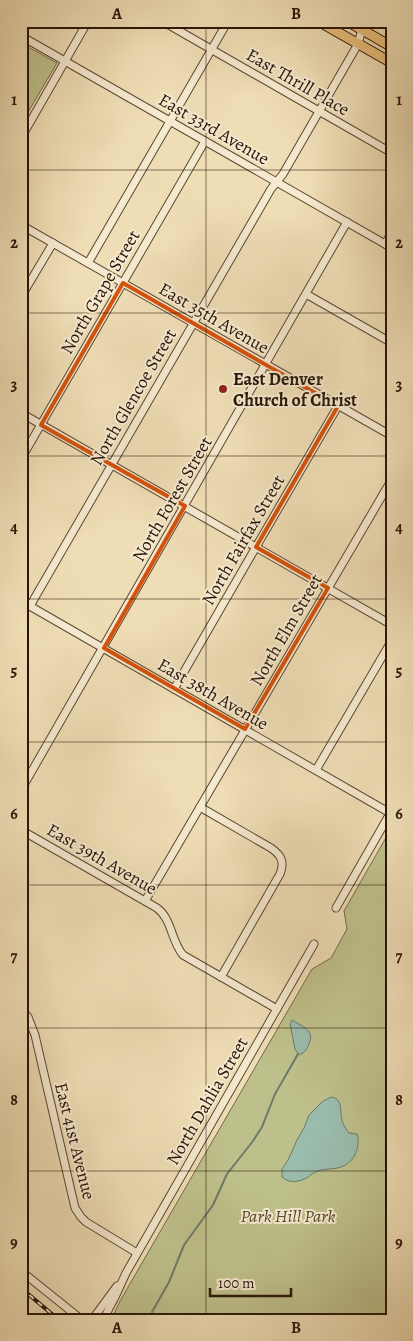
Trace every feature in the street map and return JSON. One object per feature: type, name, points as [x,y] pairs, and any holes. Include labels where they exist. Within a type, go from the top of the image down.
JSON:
[{"type":"main road","points":[[318,21],[392,63]]},
{"type":"main road","points":[[347,21],[364,25],[392,47]]},
{"type":"street","points":[[21,138],[88,21]]},
{"type":"street","name":"East Thrill Place","points":[[162,21],[392,153]]},
{"type":"street","points":[[88,263],[228,21]]},
{"type":"street","name":"North Glencoe Street","points":[[30,606],[271,189],[283,174],[358,44],[364,25]]},
{"type":"street","name":"East 33rd Avenue","points":[[21,36],[388,246]]},
{"type":"street","name":"North Grape Street","points":[[21,459],[205,141]]},
{"type":"street","name":"North Forest Street","points":[[21,790],[347,222]]},
{"type":"street","name":"East 35th Avenue","points":[[21,225],[392,436]]},
{"type":"street","points":[[388,246],[392,232]]},
{"type":"street","points":[[21,297],[53,243]]},
{"type":"street","points":[[306,294],[392,343]]},
{"type":"street","name":"North Fairfax Street","points":[[174,689],[338,406]]},
{"type":"street","points":[[21,413],[392,625]]},
{"type":"street","name":"North Elm Street","points":[[145,901],[392,478]]},
{"type":"street","name":"East 38th Avenue","points":[[21,601],[391,811]]},
{"type":"street","points":[[316,770],[392,640]]},
{"type":"street","points":[[200,807],[271,848],[280,855],[283,864],[280,874],[221,978]]},
{"type":"street","points":[[336,908],[391,811]]},
{"type":"street","name":"East 39th Avenue","points":[[21,830],[161,911],[175,945],[183,955],[277,1009]]},
{"type":"street","name":"North Dahlia Street","points":[[103,1320],[137,1253],[314,944]]},
{"type":"street","name":"East 41st Avenue","points":[[21,1008],[28,1017],[35,1035],[75,1208],[86,1222],[137,1253]]},
{"type":"street","points":[[21,1271],[82,1320]]},
{"type":"street","name":"North Dahlia Street","points":[[92,1320],[126,1273]]},
{"type":"highlighted area","points":[[123,283],[338,406],[256,547],[328,588],[245,729],[104,648],[185,506],[41,425]]},
{"type":"green space","points":[[21,43],[57,63],[21,124]]},
{"type":"green space","name":"Park Hill Park","points":[[392,827],[392,1320],[111,1320],[120,1301],[312,969],[331,958],[347,929],[344,911]]},
{"type":"shaded area","points":[[292,1020],[307,1029],[310,1035],[309,1044],[302,1054],[298,1054],[295,1049],[290,1024]]},
{"type":"shaded area","points":[[331,1097],[338,1100],[342,1121],[349,1133],[357,1134],[358,1144],[353,1158],[346,1165],[315,1172],[305,1179],[291,1181],[285,1179],[282,1177],[282,1169],[309,1115],[322,1102]]},
{"type":"waterway","points":[[152,1312],[169,1282],[184,1245],[213,1205],[227,1174],[262,1127],[275,1094],[298,1054]]},
{"type":"railway","points":[[21,1288],[59,1320]]},
{"type":"railway","points":[[21,1310],[32,1320]]},
{"type":"place","name":"East Denver Church of Christ","points":[[223,389]]}]
